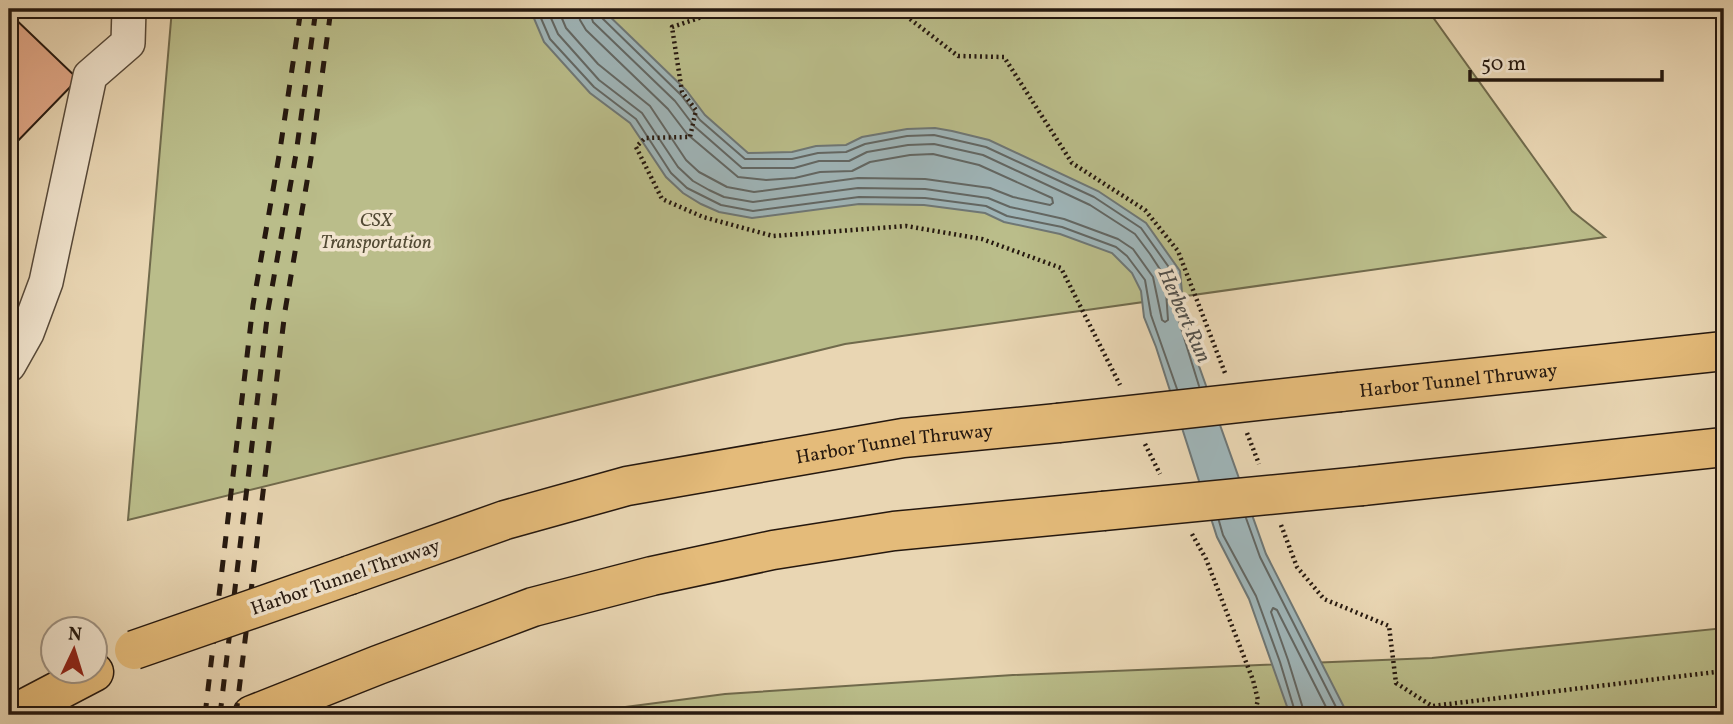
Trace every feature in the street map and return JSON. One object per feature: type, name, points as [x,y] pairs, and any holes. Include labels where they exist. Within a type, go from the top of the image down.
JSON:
[{"type":"highway","name":"Harbor Tunnel Thruway","points":[[108,664],[134,650],[505,520],[627,486],[904,438],[1724,351]]},
{"type":"highway","points":[[252,715],[533,607],[679,570],[773,550],[894,531],[1362,486],[1724,447]]},
{"type":"highway","name":"Harbor Tunnel Thruway","points":[[12,715],[66,686]]},
{"type":"lane","points":[[9,365],[27,333],[46,282],[90,76],[128,43],[129,9]]},
{"type":"path","points":[[726,9],[672,27],[682,92],[696,110],[690,137],[645,138],[636,147],[662,199],[703,217],[773,236],[906,226],[982,239],[1061,268],[1124,392]]},
{"type":"path","points":[[897,9],[958,56],[1004,57],[1072,163],[1145,210],[1178,251],[1227,379]]},
{"type":"path","points":[[1246,429],[1260,467]]},
{"type":"path","points":[[1145,443],[1162,479]]},
{"type":"path","points":[[1278,517],[1297,567],[1324,599],[1389,626],[1396,683],[1432,706],[1724,671]]},
{"type":"path","points":[[1187,525],[1206,559],[1253,680],[1258,700],[1254,715]]},
{"type":"green space","name":"CSX Transportation","points":[[172,9],[1427,9],[1572,211],[1605,237],[845,344],[128,520]]},
{"type":"green space","points":[[1724,628],[1724,715],[593,715],[610,709],[725,694],[1013,675],[1432,658]]},
{"type":"water","points":[[530,9],[602,9],[686,90],[705,115],[748,153],[792,152],[816,146],[846,145],[862,137],[907,129],[935,128],[989,140],[1098,191],[1146,223],[1180,271],[1184,314],[1194,352],[1266,554],[1348,715],[1290,715],[1249,599],[1217,537],[1144,317],[1141,291],[1132,273],[1112,253],[1060,234],[1004,222],[985,213],[924,205],[859,204],[752,218],[719,212],[683,193],[666,177],[630,123],[590,93],[544,42]]},
{"type":"building","points":[[9,13],[78,79],[9,150]]},
{"type":"railway","points":[[205,715],[253,305],[301,9]]},
{"type":"railway","points":[[220,715],[268,310],[296,154],[316,9]]},
{"type":"railway","points":[[236,715],[285,311],[311,158],[331,9]]},
{"type":"water label","name":"Herbert Run","points":[[1185,315]]}]
